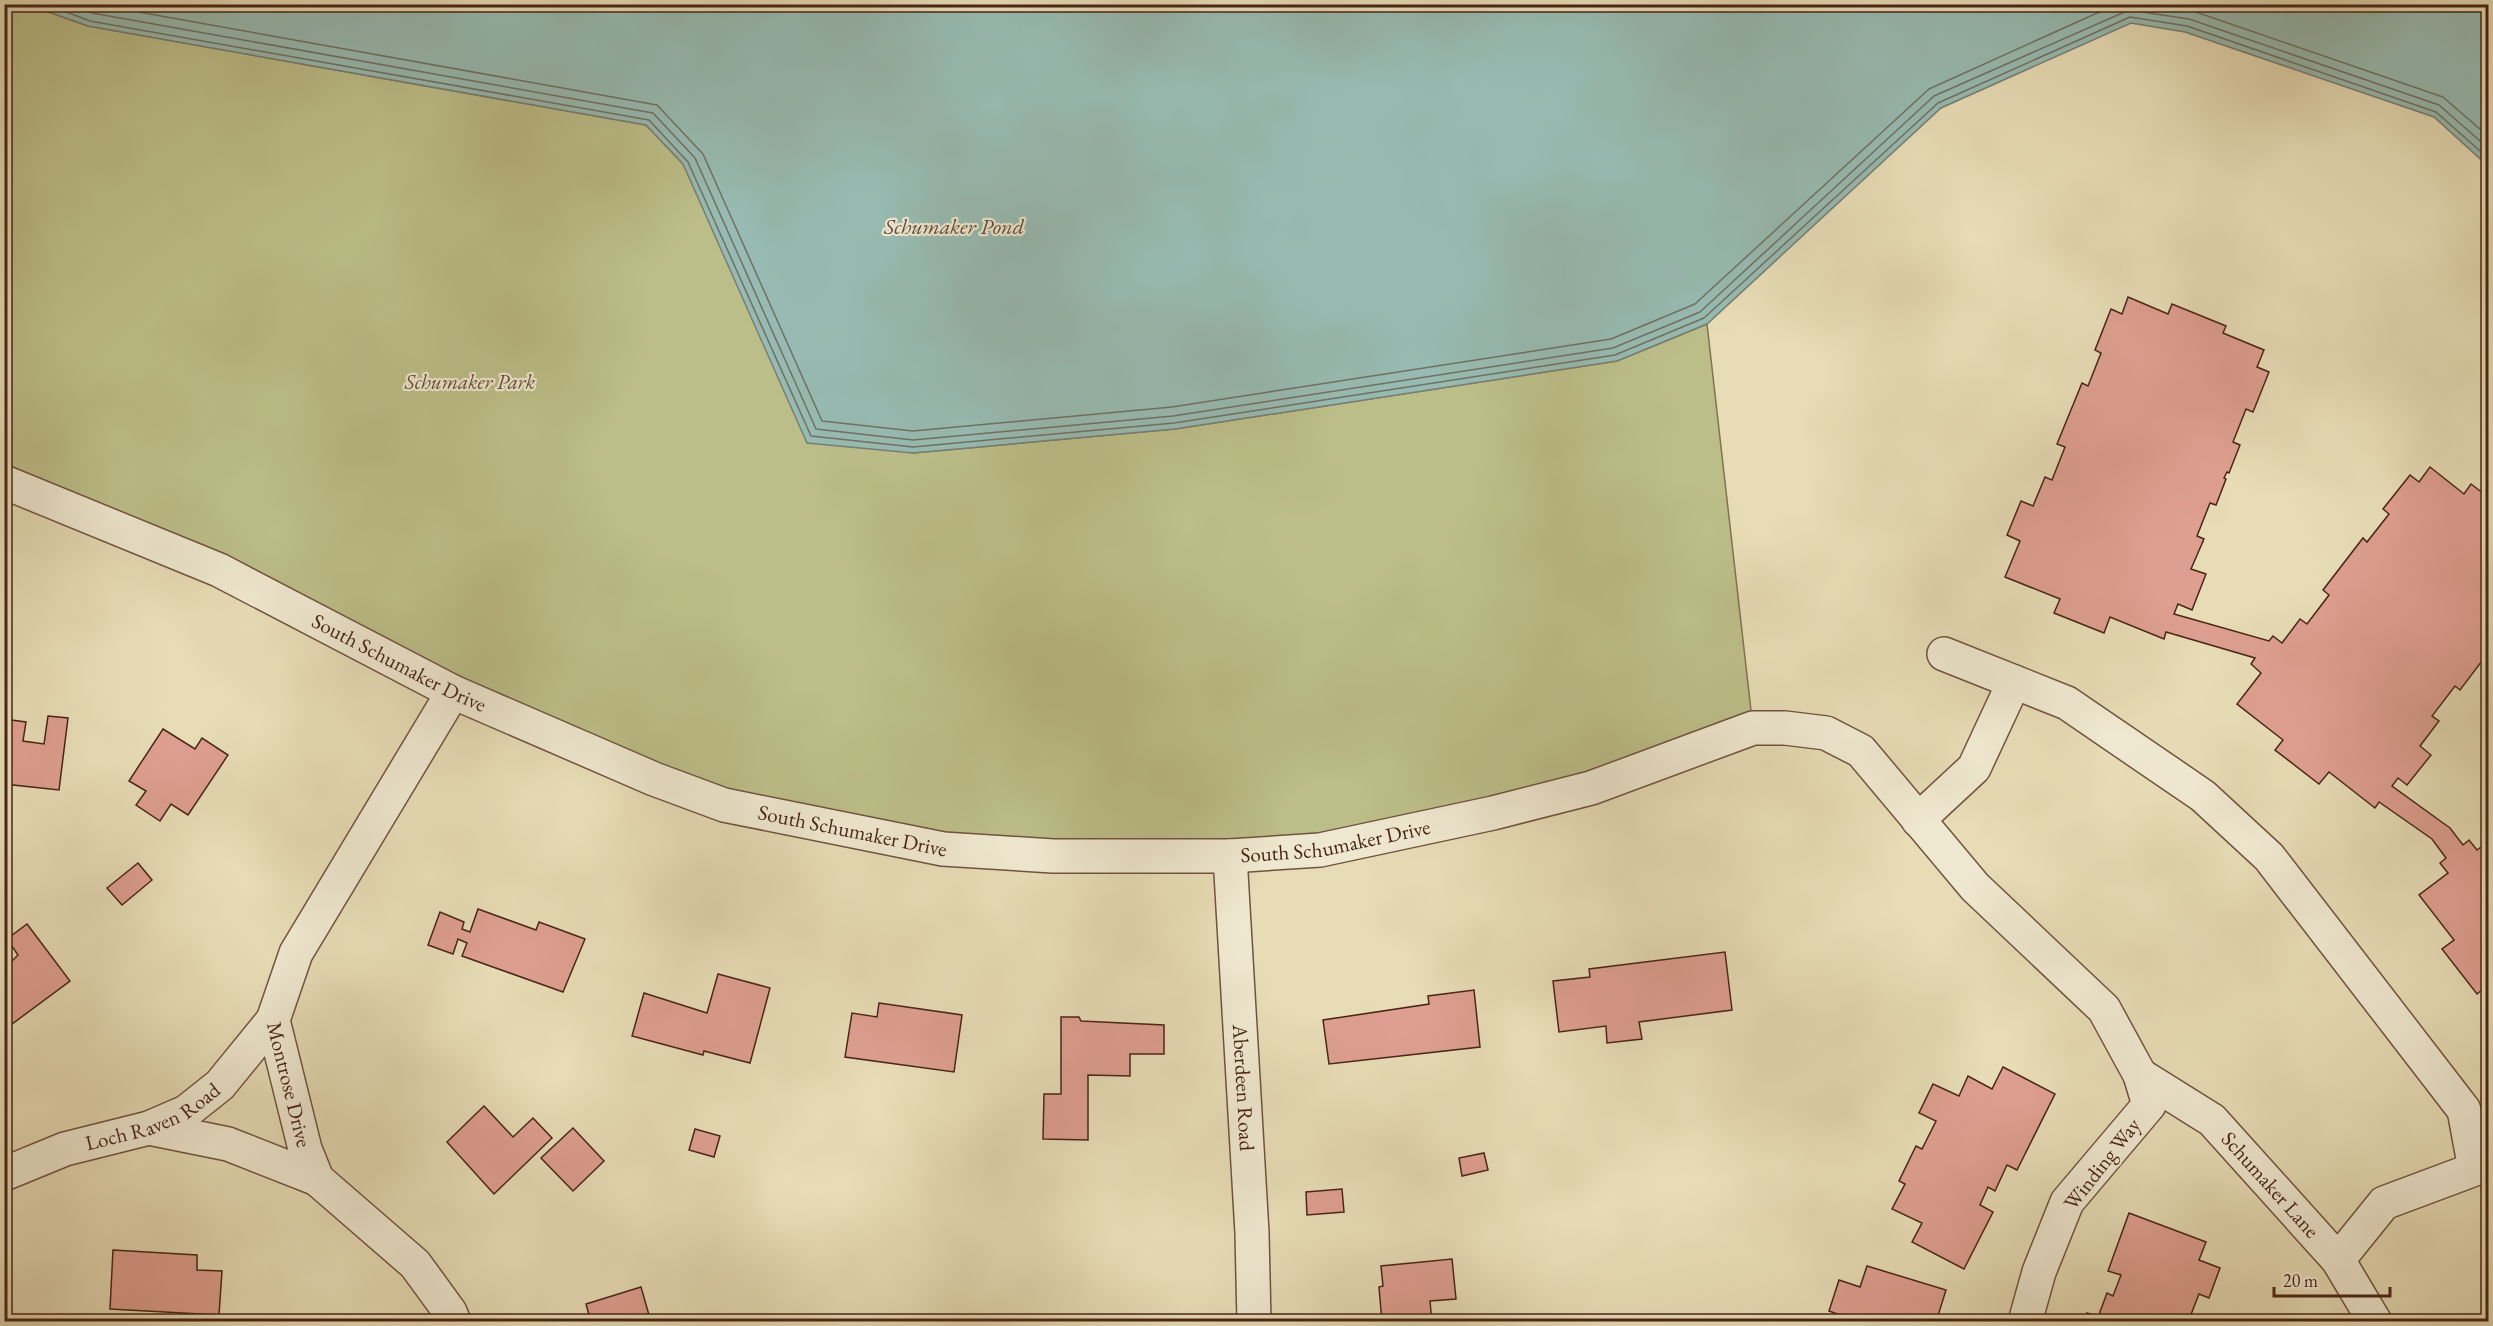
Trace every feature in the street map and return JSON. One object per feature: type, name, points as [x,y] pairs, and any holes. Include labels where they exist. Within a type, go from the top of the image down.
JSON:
[{"type":"street","name":"South Schumaker Drive","points":[[4,482],[219,570],[453,692],[654,779],[724,805],[943,849],[1053,856],[1230,856],[1320,850],[1494,813],[1591,788],[1753,729],[1785,728],[1826,733],[1861,751],[1975,887],[2104,1009],[2140,1075]]},
{"type":"street","points":[[1944,654],[2067,704],[2203,796],[2269,857],[2464,1110],[2482,1175],[2384,1203],[2338,1260]]},
{"type":"street","points":[[1918,820],[1974,768],[2014,682]]},
{"type":"street","name":"Montrose Drive","points":[[453,692],[296,953],[273,1020],[305,1149],[317,1179],[415,1264],[450,1312],[454,1322]]},
{"type":"street","name":"Aberdeen Road","points":[[1230,856],[1252,1233],[1254,1322]]},
{"type":"street","name":"Loch Raven Road","points":[[4,1174],[65,1149],[148,1128],[186,1112],[220,1085],[273,1020]]},
{"type":"street","name":"Schumaker Lane","points":[[2140,1075],[2212,1120],[2338,1260],[2375,1322]]},
{"type":"street","name":"Winding Way","points":[[2025,1322],[2039,1272],[2067,1202],[2149,1105],[2140,1075]]},
{"type":"street","points":[[148,1128],[228,1144],[317,1179]]},
{"type":"green space","name":"Schumaker Park","points":[[4,5],[29,5],[88,26],[646,125],[683,164],[913,453],[1175,429],[1617,361],[1707,324],[1753,728],[1320,850],[1053,856],[724,805],[5,486]]},
{"type":"water","name":"Schumaker Pond","points":[[29,5],[2488,5],[2488,166],[2434,117],[2185,32],[2131,23],[1941,108],[1707,324],[1617,361],[1175,429],[913,453],[807,443],[683,164],[646,125],[88,26]]},
{"type":"building","points":[[2128,297],[2168,314],[2172,304],[2226,326],[2223,333],[2264,350],[2257,367],[2269,372],[2253,412],[2246,409],[2233,442],[2240,445],[2229,473],[2227,472],[2224,478],[2226,479],[2216,505],[2210,503],[2197,536],[2204,539],[2191,569],[2206,574],[2192,610],[2178,604],[2174,614],[2269,641],[2273,636],[2282,643],[2300,619],[2307,624],[2329,595],[2323,590],[2363,538],[2367,542],[2389,514],[2383,509],[2410,475],[2419,482],[2430,467],[2464,494],[2471,484],[2488,497],[2488,653],[2460,690],[2455,686],[2432,716],[2439,721],[2420,746],[2431,755],[2407,785],[2398,778],[2392,786],[2450,828],[2463,845],[2469,840],[2477,850],[2488,842],[2488,985],[2477,994],[2442,949],[2454,940],[2419,895],[2448,873],[2440,863],[2446,858],[2432,839],[2379,802],[2375,808],[2329,772],[2319,784],[2275,750],[2283,740],[2237,704],[2261,673],[2251,664],[2255,658],[2166,632],[2164,639],[2110,617],[2104,633],[2054,613],[2060,599],[2005,577],[2020,541],[2007,535],[2021,501],[2033,506],[2045,477],[2052,480],[2065,447],[2057,444],[2082,383],[2088,386],[2101,353],[2095,350],[2111,309],[2122,314]]},
{"type":"building","points":[[48,716],[68,718],[59,790],[4,784],[4,719],[26,722],[23,741],[44,744]]},
{"type":"building","points":[[163,729],[195,749],[202,738],[228,755],[188,815],[171,804],[160,821],[136,805],[146,791],[129,781]]},
{"type":"building","points":[[138,863],[152,880],[122,905],[107,888]]},
{"type":"building","points":[[478,909],[536,930],[539,922],[585,939],[563,992],[462,956],[467,943],[458,939],[453,954],[428,945],[440,912],[464,922],[462,929],[470,932]]},
{"type":"building","points":[[27,924],[70,981],[4,1030],[4,969],[18,955],[7,939]]},
{"type":"building","points":[[1725,952],[1732,1010],[1639,1022],[1642,1039],[1607,1043],[1606,1026],[1559,1032],[1553,981],[1590,977],[1589,969]]},
{"type":"building","points":[[718,974],[770,988],[750,1063],[704,1051],[703,1055],[632,1036],[644,993],[707,1013]]},
{"type":"building","points":[[1474,990],[1480,1047],[1329,1064],[1323,1020],[1429,1004],[1428,996]]},
{"type":"building","points":[[879,1003],[962,1015],[954,1072],[845,1057],[852,1013],[877,1017]]},
{"type":"building","points":[[1061,1017],[1079,1017],[1081,1021],[1164,1025],[1164,1054],[1130,1054],[1130,1076],[1088,1075],[1088,1140],[1043,1139],[1044,1094],[1061,1094]]},
{"type":"building","points":[[2003,1067],[2055,1094],[2017,1170],[2007,1165],[1995,1191],[1988,1187],[1980,1205],[1993,1212],[1964,1269],[1912,1242],[1922,1223],[1892,1209],[1905,1184],[1899,1181],[1916,1146],[1922,1149],[1936,1121],[1919,1113],[1933,1084],[1959,1096],[1968,1076],[1992,1089]]},
{"type":"building","points":[[484,1106],[513,1137],[533,1118],[552,1138],[494,1194],[447,1142]]},
{"type":"building","points":[[573,1128],[604,1161],[573,1191],[541,1158]]},
{"type":"building","points":[[695,1129],[720,1136],[714,1157],[689,1150]]},
{"type":"building","points":[[1484,1153],[1488,1170],[1462,1176],[1459,1158]]},
{"type":"building","points":[[1342,1189],[1344,1212],[1307,1215],[1306,1192]]},
{"type":"building","points":[[2129,1213],[2206,1242],[2199,1260],[2220,1268],[2209,1298],[2199,1294],[2188,1322],[2083,1322],[2087,1313],[2098,1317],[2107,1293],[2113,1296],[2121,1275],[2108,1271]]},
{"type":"building","points":[[113,1250],[197,1255],[197,1270],[222,1271],[219,1315],[110,1309]]},
{"type":"building","points":[[1452,1259],[1456,1299],[1430,1301],[1432,1322],[1382,1322],[1379,1287],[1383,1286],[1381,1266]]},
{"type":"building","points":[[1867,1266],[1946,1290],[1936,1322],[1838,1322],[1840,1315],[1829,1311],[1839,1280],[1860,1287]]},
{"type":"building","points":[[641,1287],[651,1322],[591,1322],[586,1304]]},
{"type":"building","points":[[1143,1316],[1144,1322],[1083,1322],[1083,1319]]}]
